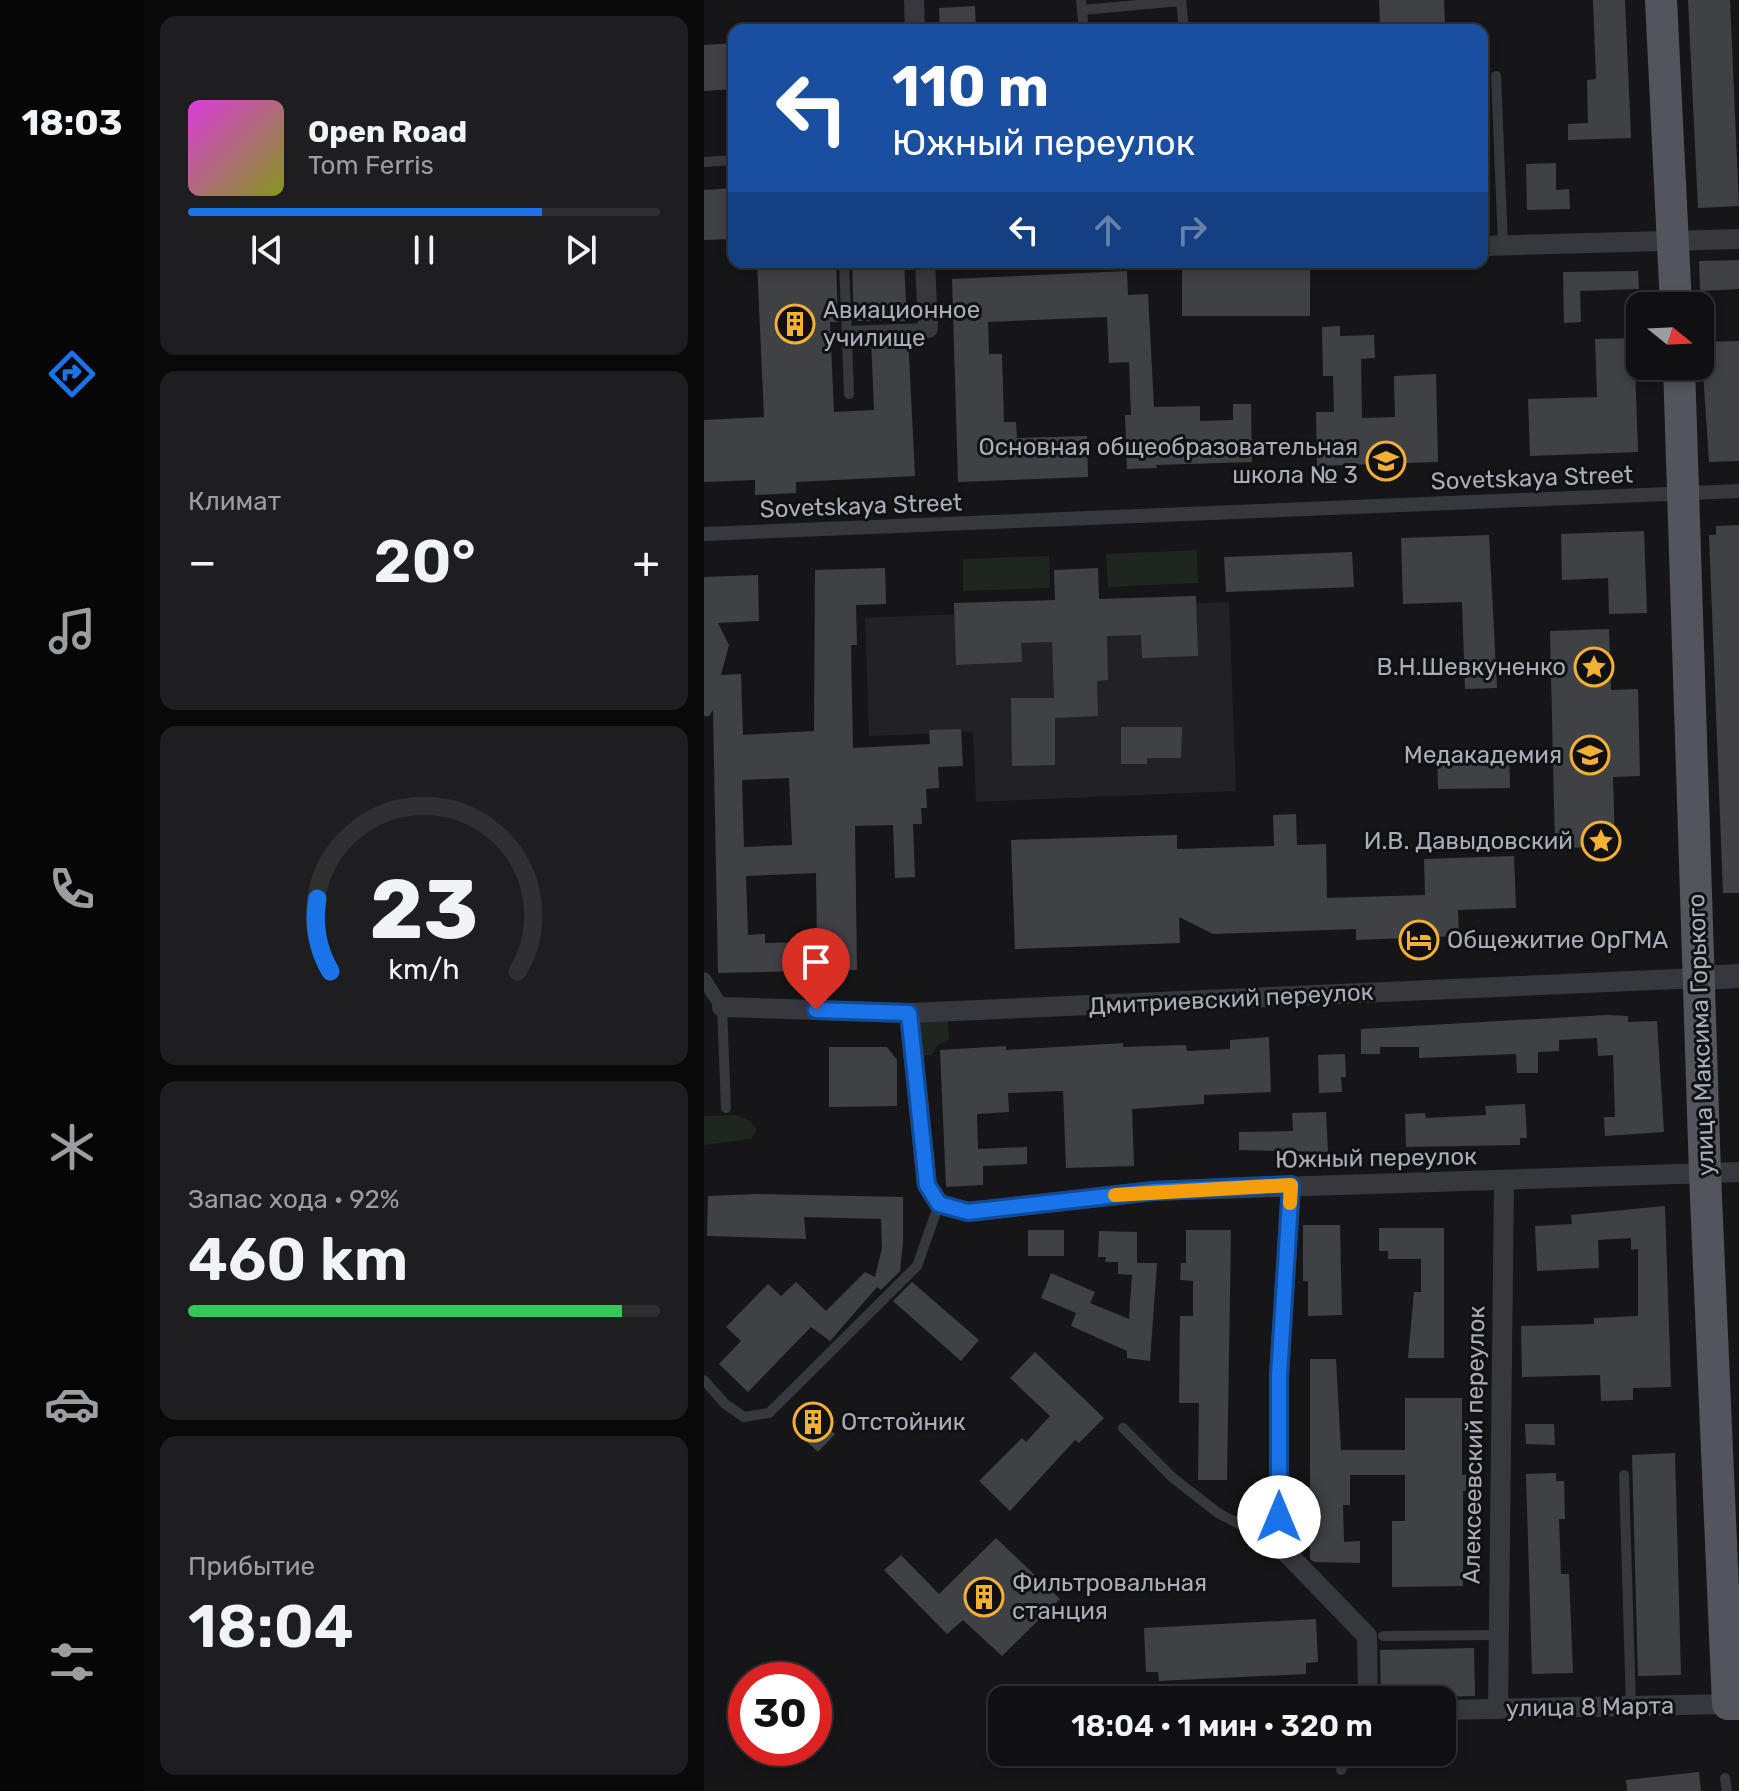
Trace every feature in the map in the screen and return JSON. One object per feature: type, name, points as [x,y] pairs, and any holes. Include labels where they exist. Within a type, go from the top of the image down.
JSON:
[{"type":"main road","points":[[1661,0],[1676,292]]},
{"type":"main road","name":"улица Максима Горького","points":[[1680,380],[1705,1174],[1734,1704]]},
{"type":"street","points":[[914,0],[915,24]]},
{"type":"street","points":[[1488,246],[1739,239]]},
{"type":"street","points":[[925,268],[928,328]]},
{"type":"street","name":"Sovetskaya Street","points":[[704,534],[1739,491]]},
{"type":"street","name":"Дмитриевский переулок","points":[[722,1007],[909,1013],[1739,976]]},
{"type":"street","points":[[704,979],[722,1007]]},
{"type":"street","points":[[909,1013],[927,1185],[939,1204]]},
{"type":"street","name":"Южный переулок","points":[[939,1204],[968,1212],[1153,1191],[1739,1172]]},
{"type":"street","name":"Алексеевский переулок","points":[[1498,1709],[1504,1181]]},
{"type":"street","points":[[1291,1185],[1279,1376],[1279,1545],[1367,1636],[1368,1686]]},
{"type":"street","name":"улица 8 Марта","points":[[1456,1710],[1734,1704]]},
{"type":"lane","points":[[1081,5],[1181,0],[1183,24]]},
{"type":"lane","points":[[1496,76],[1503,246]]},
{"type":"lane","points":[[704,162],[728,160]]},
{"type":"lane","points":[[844,268],[849,394]]},
{"type":"lane","points":[[847,331],[928,328]]},
{"type":"lane","points":[[722,1007],[726,1108]]},
{"type":"lane","points":[[704,1380],[725,1404],[744,1417],[769,1413],[917,1266],[939,1204]]},
{"type":"lane","points":[[1123,1428],[1173,1478],[1218,1513],[1279,1545]]},
{"type":"lane","points":[[1624,1475],[1631,1706]]},
{"type":"lane","points":[[1383,1636],[1497,1635]]},
{"type":"lane","points":[[1341,1770],[1343,1766]]},
{"type":"lane","points":[[1725,1778],[1727,1791]]},
{"type":"shaded area","points":[[1197,550],[1198,583],[1108,587],[1106,554]]},
{"type":"shaded area","points":[[1049,556],[1050,588],[963,591],[963,559]]},
{"type":"shaded area","points":[[1229,602],[1236,791],[976,802],[973,732],[869,736],[865,618]]},
{"type":"shaded area","points":[[947,1011],[949,1040],[938,1045],[931,1055],[915,1055],[920,1013]]},
{"type":"shaded area","points":[[736,1115],[750,1121],[757,1130],[751,1139],[704,1145],[704,1116]]},
{"type":"building","points":[[1379,0],[1444,0],[1445,24],[1380,24]]},
{"type":"building","points":[[1593,0],[1625,0],[1631,138],[1568,140],[1568,124],[1588,123],[1587,80],[1596,79]]},
{"type":"building","points":[[1688,0],[1730,0],[1739,206],[1698,208]]},
{"type":"building","points":[[975,6],[976,24],[940,24],[939,8]]},
{"type":"building","points":[[728,43],[728,89],[704,91],[704,45]]},
{"type":"building","points":[[1556,163],[1556,190],[1569,189],[1570,209],[1527,210],[1526,164]]},
{"type":"building","points":[[728,188],[728,239],[704,240],[704,190]]},
{"type":"building","points":[[1739,260],[1739,289],[1700,291],[1699,261]]},
{"type":"building","name":"Авиационное училище","points":[[757,268],[836,268],[838,322],[830,322],[834,412],[874,410],[871,338],[908,337],[915,476],[796,482],[796,493],[755,495],[755,480],[704,482],[704,420],[764,417]]},
{"type":"building","points":[[852,268],[904,268],[907,321],[854,321]]},
{"type":"building","points":[[1310,269],[1310,316],[1182,316],[1182,270]]},
{"type":"building","points":[[1127,271],[1128,295],[1148,294],[1154,407],[1200,406],[1200,421],[1233,420],[1233,404],[1251,404],[1252,462],[1127,469],[1125,415],[1131,415],[1129,362],[1109,363],[1107,317],[988,322],[989,354],[1002,354],[1004,422],[1016,422],[1017,438],[1087,436],[1088,477],[958,482],[952,279]]},
{"type":"building","points":[[1638,271],[1639,289],[1580,291],[1581,322],[1564,323],[1563,272]]},
{"type":"building","points":[[1340,326],[1340,336],[1374,335],[1375,358],[1361,359],[1362,418],[1395,417],[1394,376],[1436,374],[1438,462],[1317,466],[1316,412],[1334,412],[1333,376],[1323,376],[1322,327]]},
{"type":"building","points":[[1626,338],[1626,380],[1635,380],[1638,452],[1530,456],[1528,399],[1597,397],[1595,339]]},
{"type":"building","points":[[1739,341],[1739,461],[1709,462],[1704,380],[1714,380],[1714,342]]},
{"type":"building","points":[[1739,525],[1739,893],[1723,893],[1709,535],[1716,535],[1716,526]]},
{"type":"building","points":[[1644,531],[1647,613],[1609,614],[1608,578],[1562,580],[1561,534]]},
{"type":"building","points":[[1489,535],[1497,688],[1465,689],[1462,602],[1403,604],[1401,538]]},
{"type":"building","points":[[1352,552],[1354,587],[1226,592],[1224,557]]},
{"type":"building","points":[[885,568],[886,604],[856,605],[857,645],[851,645],[853,748],[930,744],[929,730],[961,729],[963,766],[938,767],[939,788],[926,789],[927,808],[921,808],[922,824],[913,824],[915,877],[895,878],[893,825],[855,826],[857,970],[718,973],[713,710],[709,716],[704,716],[704,577],[758,575],[759,621],[718,623],[729,645],[721,675],[741,674],[743,735],[814,731],[815,570]],"holes":[[[789,778],[792,845],[744,847],[742,780]],[[816,873],[817,942],[765,943],[765,934],[748,935],[746,876]]]},
{"type":"building","points":[[1098,568],[1099,599],[1196,596],[1198,656],[1142,658],[1141,635],[1107,636],[1108,680],[1097,681],[1098,716],[1055,718],[1055,765],[1012,766],[1011,698],[1054,698],[1052,642],[1021,643],[1022,662],[956,665],[954,603],[1055,600],[1054,570]]},
{"type":"building","points":[[1609,629],[1611,690],[1638,689],[1640,776],[1613,777],[1615,847],[1555,848],[1550,631]]},
{"type":"building","points":[[1121,727],[1182,727],[1181,758],[1147,758],[1147,764],[1121,764]]},
{"type":"building","points":[[1509,750],[1510,788],[1438,789],[1437,751]]},
{"type":"building","points":[[1296,814],[1297,845],[1326,844],[1327,898],[1425,895],[1424,859],[1514,856],[1516,908],[1458,910],[1459,936],[1356,940],[1356,929],[1213,934],[1179,917],[1180,943],[1015,949],[1011,840],[1177,835],[1177,849],[1274,846],[1273,815]]},
{"type":"building","points":[[1628,1016],[1628,1022],[1657,1021],[1664,1132],[1605,1136],[1604,1117],[1615,1117],[1613,1055],[1598,1056],[1597,1038],[1559,1040],[1559,1051],[1538,1052],[1538,1073],[1517,1073],[1516,1054],[1419,1058],[1419,1047],[1380,1047],[1380,1054],[1361,1054],[1361,1029]]},
{"type":"building","points":[[1269,1037],[1271,1092],[1204,1095],[1204,1104],[1132,1109],[1134,1166],[1066,1168],[1063,1091],[1008,1093],[1009,1112],[977,1114],[978,1149],[1027,1147],[1027,1164],[983,1166],[983,1185],[946,1187],[940,1050],[1006,1046],[1006,1050],[1123,1043],[1123,1047],[1186,1045],[1187,1051],[1230,1049],[1230,1040]]},
{"type":"building","points":[[829,1047],[887,1047],[897,1060],[897,1106],[829,1107]]},
{"type":"building","points":[[1345,1054],[1346,1077],[1341,1077],[1342,1092],[1319,1093],[1318,1055]]},
{"type":"building","points":[[1525,1104],[1527,1138],[1520,1138],[1520,1145],[1406,1147],[1405,1114],[1425,1113],[1426,1118],[1486,1115],[1485,1106]]},
{"type":"building","points":[[1326,1112],[1328,1152],[1239,1150],[1239,1132],[1293,1131],[1292,1113]]},
{"type":"building","points":[[708,1196],[903,1197],[903,1242],[900,1271],[881,1290],[877,1287],[830,1341],[811,1327],[748,1392],[719,1364],[741,1341],[726,1327],[768,1284],[781,1296],[796,1282],[826,1311],[865,1272],[875,1277],[882,1248],[881,1219],[804,1217],[806,1239],[707,1236]]},
{"type":"building","points":[[1665,1206],[1671,1387],[1633,1388],[1633,1400],[1601,1401],[1600,1375],[1522,1377],[1521,1326],[1594,1324],[1594,1318],[1638,1316],[1638,1249],[1631,1250],[1631,1238],[1598,1240],[1599,1268],[1537,1271],[1535,1226],[1572,1224],[1571,1215]]},
{"type":"building","points":[[1303,1225],[1340,1225],[1342,1315],[1308,1316],[1308,1281],[1303,1281]]},
{"type":"building","points":[[1379,1228],[1444,1228],[1444,1358],[1408,1358],[1414,1292],[1421,1292],[1421,1259],[1388,1259],[1388,1251],[1379,1251]]},
{"type":"building","points":[[1028,1230],[1064,1230],[1064,1256],[1028,1256]]},
{"type":"building","points":[[1186,1230],[1231,1230],[1227,1480],[1198,1480],[1199,1403],[1179,1403],[1180,1316],[1193,1316],[1193,1281],[1180,1280],[1181,1263],[1186,1263]]},
{"type":"building","points":[[1099,1231],[1137,1232],[1137,1263],[1157,1263],[1150,1361],[1127,1358],[1127,1351],[1071,1326],[1076,1313],[1041,1298],[1051,1273],[1095,1292],[1090,1303],[1129,1319],[1132,1275],[1118,1274],[1118,1262],[1105,1262],[1106,1257],[1098,1257]]},
{"type":"building","points":[[912,1282],[979,1340],[961,1361],[893,1301]]},
{"type":"building","points":[[1035,1352],[1104,1418],[1079,1443],[1075,1440],[1010,1511],[979,1481],[1022,1438],[1026,1442],[1050,1416],[1010,1378]]},
{"type":"building","points":[[1310,1359],[1336,1359],[1341,1450],[1405,1450],[1405,1398],[1462,1398],[1462,1475],[1466,1475],[1466,1491],[1463,1491],[1463,1586],[1392,1587],[1392,1521],[1405,1521],[1405,1475],[1350,1475],[1350,1505],[1343,1505],[1344,1542],[1360,1541],[1360,1563],[1314,1562],[1310,1559]]},
{"type":"building","name":"Отстойник","points":[[820,1421],[835,1434],[818,1452],[804,1439]]},
{"type":"building","points":[[1525,1424],[1554,1424],[1555,1445],[1526,1444]]},
{"type":"building","points":[[1675,1453],[1681,1675],[1638,1676],[1632,1455]]},
{"type":"building","points":[[1556,1473],[1556,1481],[1564,1481],[1565,1519],[1559,1519],[1561,1574],[1569,1574],[1573,1673],[1532,1674],[1526,1474]]},
{"type":"building","name":"Фильтровальная станция","points":[[996,1538],[1060,1599],[1002,1656],[963,1620],[947,1634],[884,1570],[901,1555],[939,1594]]},
{"type":"building","points":[[1316,1619],[1318,1662],[1306,1663],[1306,1674],[1159,1681],[1158,1672],[1146,1672],[1144,1628]]},
{"type":"building","points":[[1474,1648],[1475,1696],[1456,1697],[1456,1686],[1381,1686],[1380,1650]]},
{"type":"building","points":[[1699,1772],[1701,1791],[1627,1791],[1626,1780]]},
{"type":"slow traffic","points":[[1115,1195],[1291,1185],[1290,1203]]},
{"type":"place","name":"Авиационное училище","points":[[795,324]]},
{"type":"place","name":"Основная общеобразовательная школа № 3","points":[[1386,461]]},
{"type":"place","name":"В.Н.Шевкуненко","points":[[1594,667]]},
{"type":"place","name":"Медакадемия","points":[[1590,755]]},
{"type":"place","name":"И.В. Давыдовский","points":[[1601,841]]},
{"type":"place","name":"Общежитие ОрГМА","points":[[1419,940]]},
{"type":"place","name":"Отстойник","points":[[813,1422]]},
{"type":"place","name":"Фильтровальная станция","points":[[984,1597]]},
{"type":"route","points":[[816,1010],[909,1013],[927,1185],[939,1204],[968,1212],[1153,1191],[1291,1185],[1279,1376],[1279,1517]]}]
